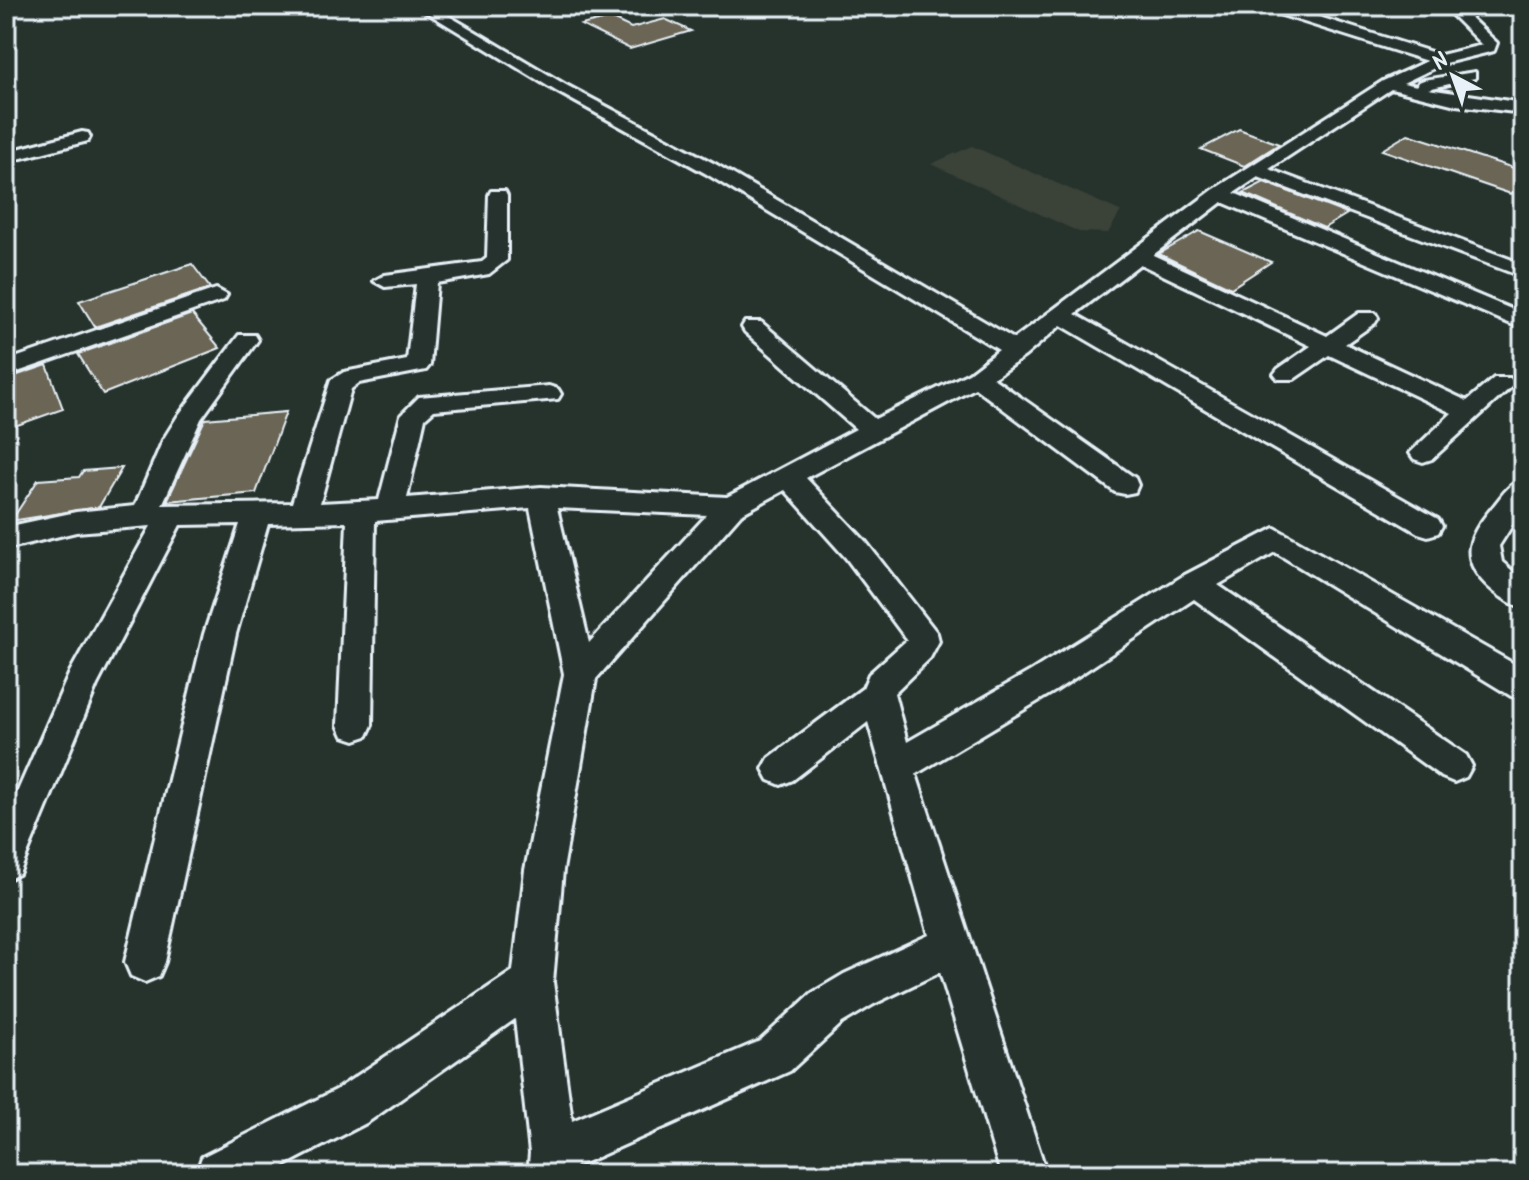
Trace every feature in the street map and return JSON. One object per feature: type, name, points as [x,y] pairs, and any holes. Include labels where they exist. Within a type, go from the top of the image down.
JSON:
[{"type":"street","points":[[423,6],[561,88],[711,169],[1017,351]]},
{"type":"street","points":[[1277,6],[1274,8],[1440,60]]},
{"type":"street","points":[[580,674],[731,507],[977,378],[1017,351],[1137,255],[1220,194],[1440,60],[1491,46],[1455,11],[1456,6]]},
{"type":"street","points":[[1398,86],[1470,75]]},
{"type":"street","points":[[1398,86],[1496,106],[1523,108]]},
{"type":"street","points":[[1496,106],[1523,119]]},
{"type":"street","points":[[6,157],[82,137]]},
{"type":"street","points":[[1257,171],[1523,271]]},
{"type":"street","points":[[1220,194],[1523,322]]},
{"type":"street","points":[[303,513],[340,385],[352,377],[406,369],[420,362],[427,280],[443,272],[483,270],[497,260],[498,195]]},
{"type":"street","points":[[1137,255],[1470,412]]},
{"type":"street","points":[[385,281],[433,276]]},
{"type":"street","points":[[6,369],[216,295]]},
{"type":"street","points":[[1062,316],[1428,526]]},
{"type":"street","points":[[1286,374],[1367,318]]},
{"type":"street","points":[[753,327],[873,430]]},
{"type":"street","points":[[6,861],[157,517],[176,440],[190,416],[247,340]]},
{"type":"street","points":[[977,378],[1125,485]]},
{"type":"street","points":[[1423,453],[1502,383]]},
{"type":"street","points":[[355,725],[376,510],[413,415],[428,403],[549,394]]},
{"type":"street","points":[[789,477],[856,550],[921,633],[923,641],[919,649],[881,684],[878,695],[896,767],[1024,1174]]},
{"type":"street","points":[[1523,489],[1496,524],[1484,552],[1484,564],[1523,596]]},
{"type":"street","points":[[6,538],[76,522],[376,510],[541,497],[731,507]]},
{"type":"street","points":[[541,497],[580,674],[544,870],[532,982],[552,1163],[775,1056],[827,1008],[859,989],[951,946]]},
{"type":"street","points":[[145,962],[220,634],[257,515]]},
{"type":"street","points":[[896,767],[1043,681],[1269,540],[1279,540],[1523,686]]},
{"type":"street","points":[[1194,584],[1454,766]]},
{"type":"street","points":[[781,769],[878,695]]},
{"type":"street","points":[[242,1168],[352,1106],[532,982]]},
{"type":"shaded area","points":[[972,146],[1121,211],[1108,233],[1079,232],[931,164]]},
{"type":"building","points":[[610,18],[631,28],[665,19],[691,31],[630,49],[581,25]]},
{"type":"building","points":[[1239,129],[1279,144],[1244,166],[1201,149]]},
{"type":"building","points":[[1408,134],[1523,171],[1523,184],[1511,194],[1382,150]]},
{"type":"building","points":[[1264,182],[1347,214],[1324,228],[1243,193]]},
{"type":"building","points":[[1199,231],[1271,262],[1231,288],[1159,254]]},
{"type":"building","points":[[192,264],[210,288],[95,327],[79,301]]},
{"type":"building","points":[[192,314],[220,348],[103,394],[78,354]]},
{"type":"building","points":[[47,365],[63,409],[6,429],[6,379]]},
{"type":"building","points":[[286,412],[256,493],[167,501],[205,419]]},
{"type":"building","points":[[122,468],[99,507],[11,521],[38,480],[79,477],[83,471]]}]
